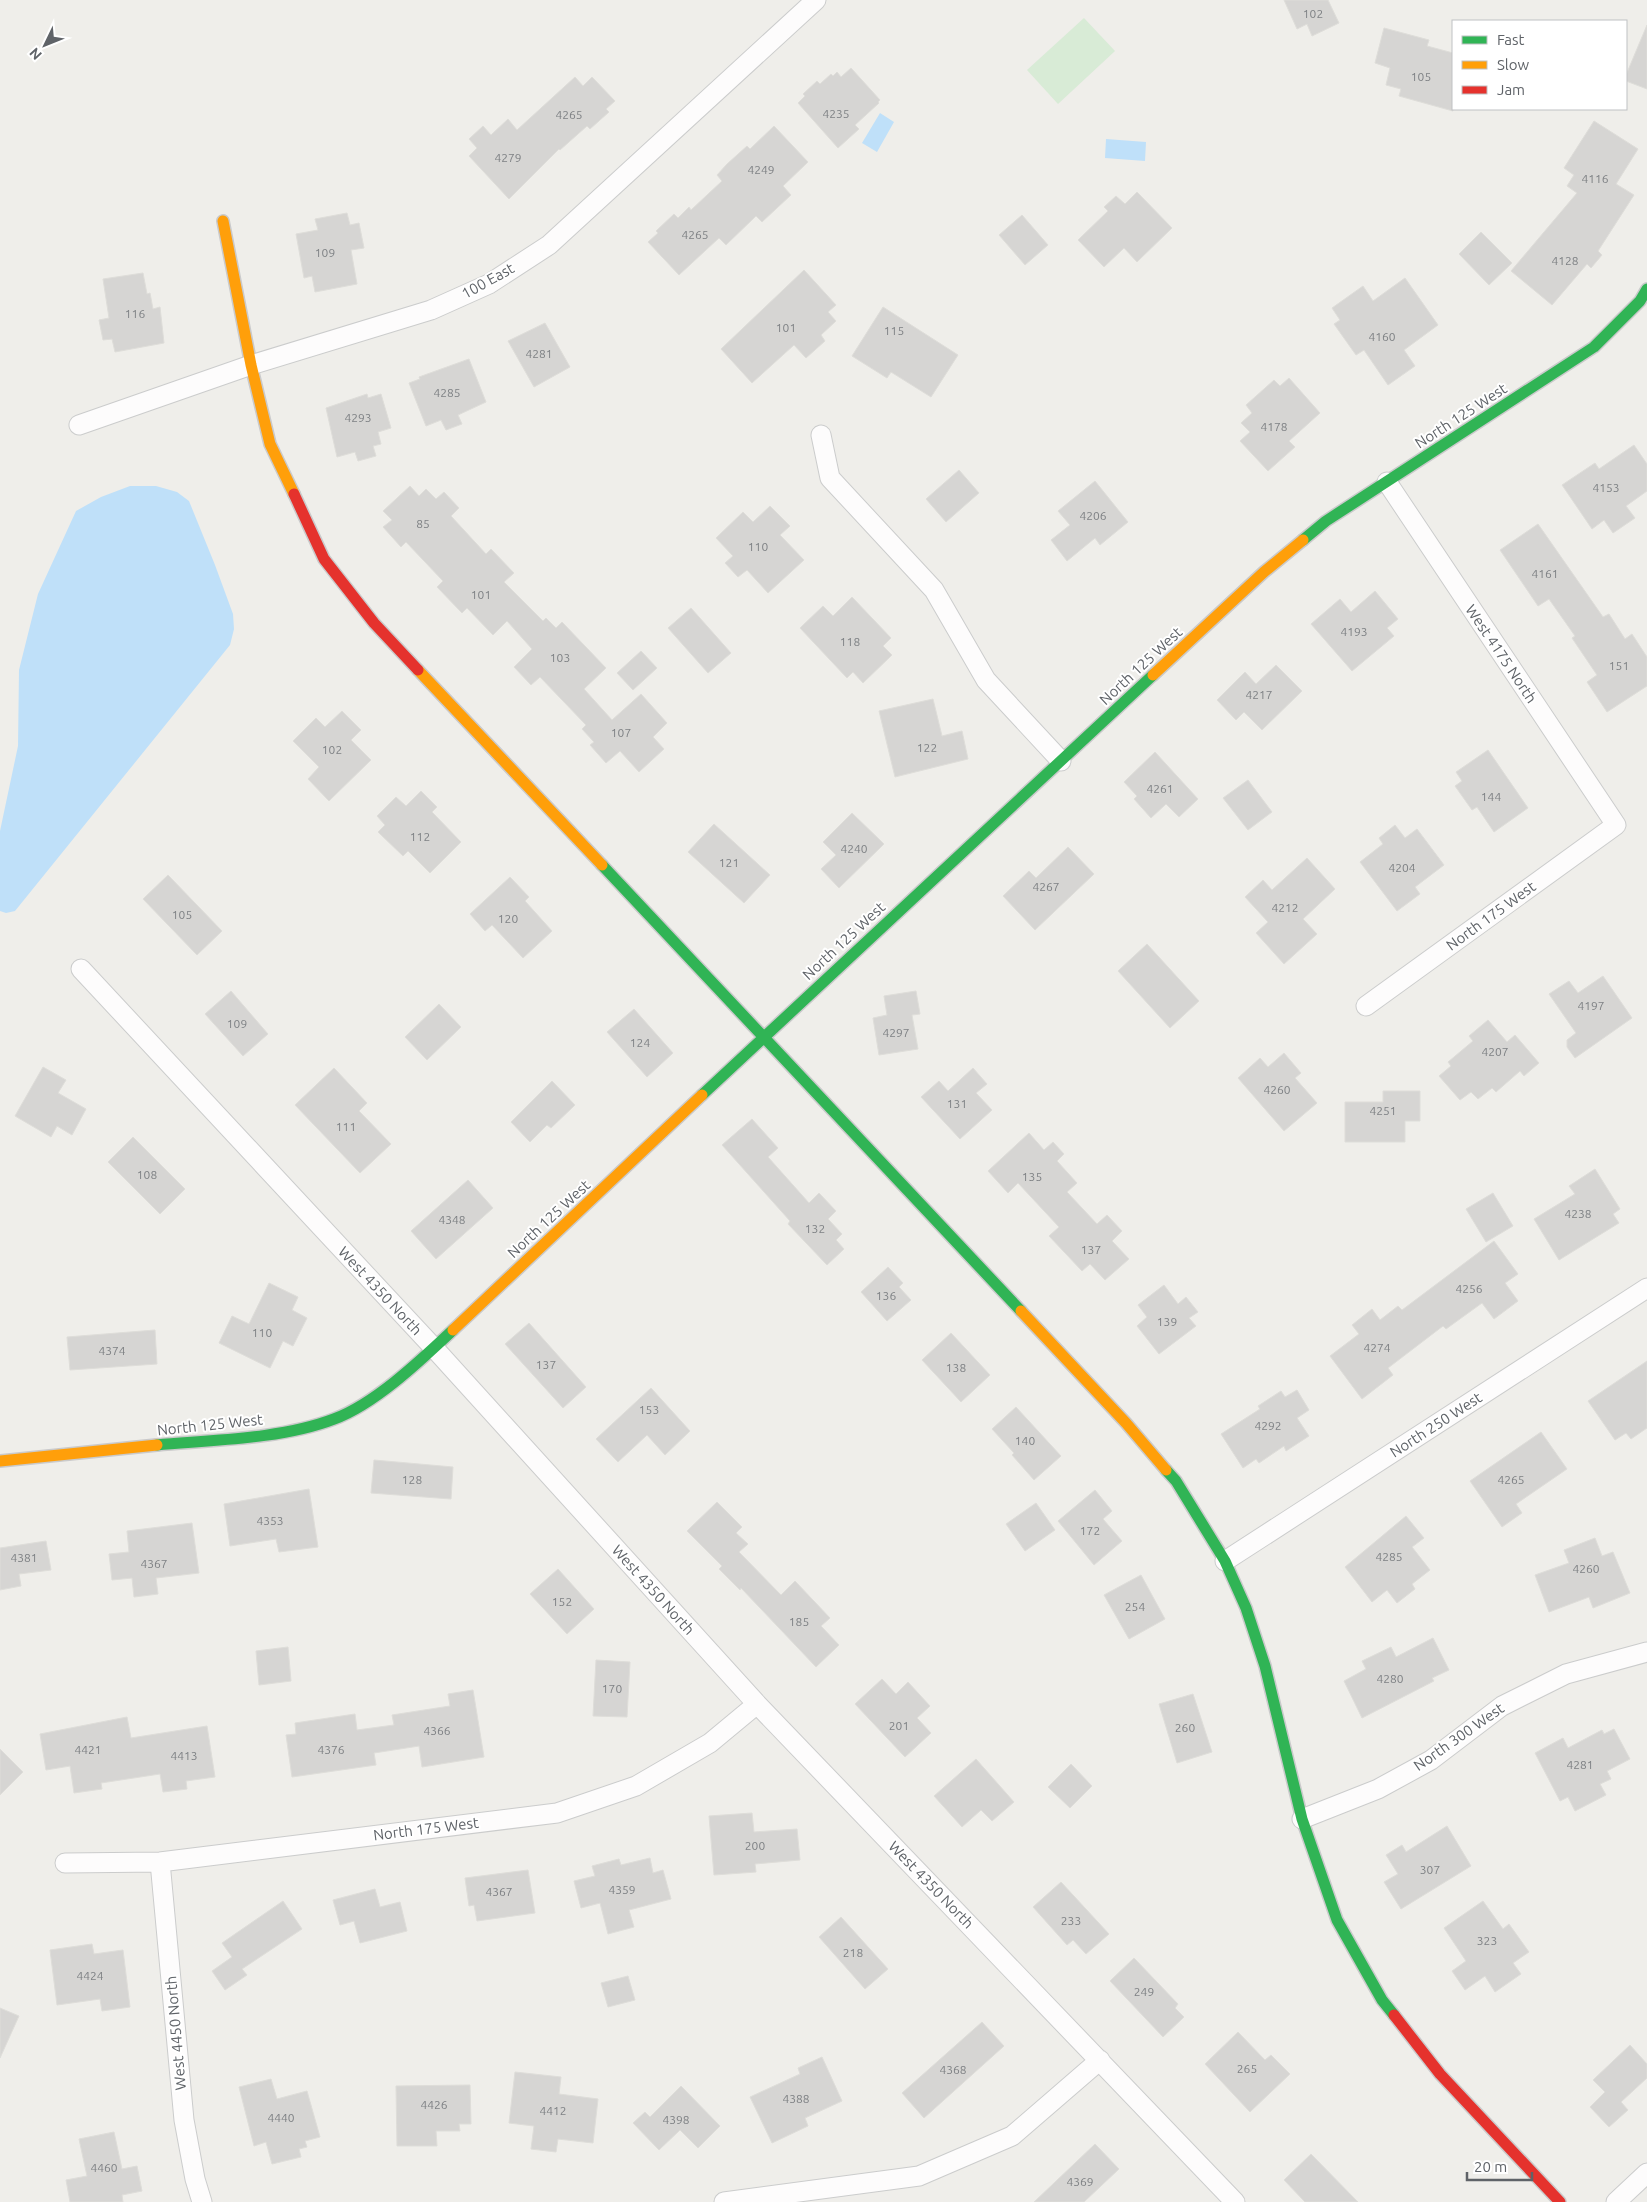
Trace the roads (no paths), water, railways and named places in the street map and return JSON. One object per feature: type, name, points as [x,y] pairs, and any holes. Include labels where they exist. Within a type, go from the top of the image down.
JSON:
[{"type":"street","name":"100 East","points":[[80,425],[251,365],[431,310],[489,284],[549,244],[816,0]]},
{"type":"street","points":[[223,221],[251,365],[270,444],[324,559],[374,622],[1126,1423],[1176,1481],[1225,1561],[1246,1608],[1265,1666],[1302,1819],[1337,1920],[1382,2000],[1440,2074],[1560,2202]]},
{"type":"street","name":"North 125 West","points":[[0,1461],[289,1432],[335,1419],[374,1396],[434,1348],[763,1037],[1264,572],[1326,521],[1594,348],[1640,300],[1647,289]]},
{"type":"street","points":[[821,436],[830,478],[934,590],[986,680],[1061,761]]},
{"type":"street","name":"West 4175 North","points":[[1387,482],[1616,825]]},
{"type":"street","name":"North 175 West","points":[[1366,1006],[1616,825]]},
{"type":"street","name":"West 4350 North","points":[[81,968],[434,1348],[757,1704],[1235,2202]]},
{"type":"street","name":"North 250 West","points":[[1225,1561],[1647,1288]]},
{"type":"street","name":"North 300 West","points":[[1302,1819],[1385,1785],[1430,1760],[1502,1706],[1566,1674],[1647,1652]]},
{"type":"street","name":"North 175 West","points":[[66,1863],[160,1862],[557,1813],[636,1786],[710,1743],[757,1704]]},
{"type":"street","name":"West 4450 North","points":[[160,1862],[184,2120],[195,2179],[202,2202]]},
{"type":"street","points":[[724,2202],[920,2176],[1012,2136],[1100,2060]]},
{"type":"street","points":[[1616,2202],[1647,2173]]},
{"type":"water","points":[[880,113],[894,122],[877,152],[862,143]]},
{"type":"water","points":[[1106,139],[1146,142],[1145,161],[1105,158]]},
{"type":"water","points":[[130,486],[156,486],[177,492],[189,501],[233,614],[234,629],[230,645],[15,911],[6,913],[0,911],[0,831],[18,746],[19,670],[38,594],[76,511],[101,497]]}]
